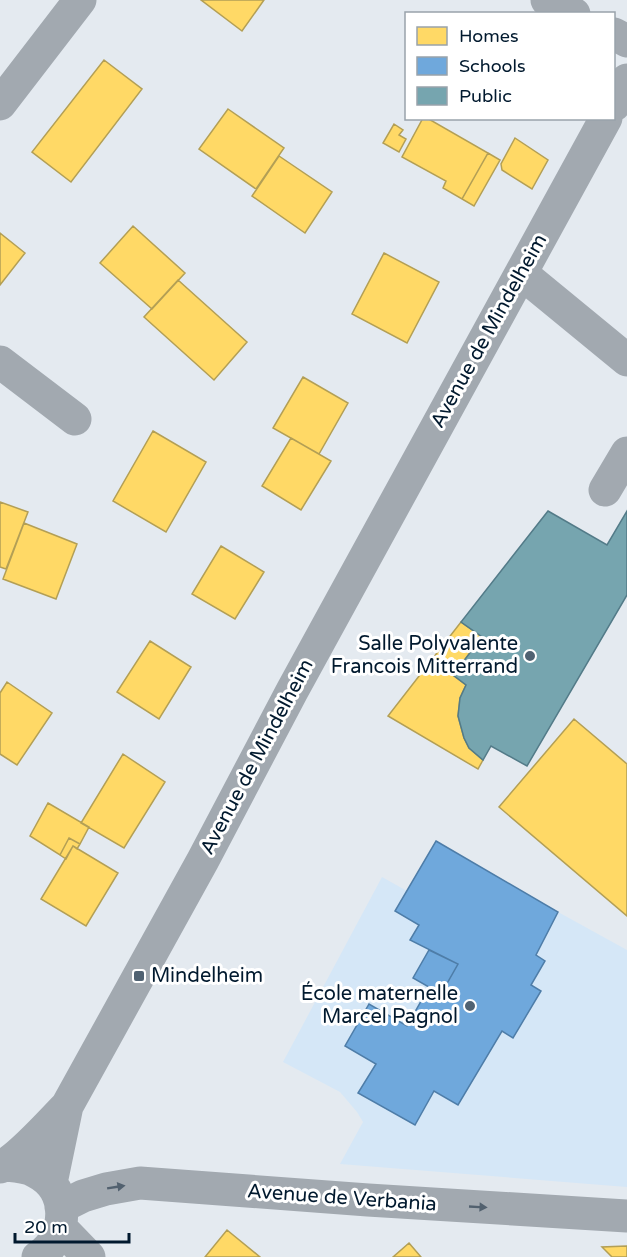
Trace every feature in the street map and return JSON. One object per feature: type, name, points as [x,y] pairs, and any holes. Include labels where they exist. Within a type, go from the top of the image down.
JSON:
[{"type":"street","points":[[0,104],[80,0]]},
{"type":"street","points":[[547,0],[570,12]]},
{"type":"street","points":[[615,103],[627,80]]},
{"type":"street","name":"Avenue de Mindelheim","points":[[57,1205],[67,1106],[605,120]]},
{"type":"street","points":[[521,273],[627,360]]},
{"type":"street","points":[[0,362],[75,419]]},
{"type":"street","points":[[605,490],[627,453]]},
{"type":"street","points":[[2,1166],[22,1151],[67,1106]]},
{"type":"street","points":[[2,1166],[22,1166],[38,1172],[89,1257]]},
{"type":"street","name":"Avenue de Verbania","points":[[57,1205],[106,1189],[140,1183],[627,1216]]},
{"type":"street","points":[[38,1257],[55,1240],[57,1205]]},
{"type":"shaded area","name":"École maternelle Marcel Pagnol","points":[[436,841],[627,950],[627,1187],[340,1164],[363,1122],[340,1092],[283,1062],[382,877],[407,891]]},
{"type":"building: Homes","points":[[201,0],[264,0],[242,31]]},
{"type":"building: Homes","points":[[104,60],[142,89],[71,182],[32,152]]},
{"type":"building: Homes","points":[[228,109],[284,148],[256,189],[199,149]]},
{"type":"building: Homes","points":[[422,120],[430,120],[488,153],[462,199],[443,188],[446,181],[402,157]]},
{"type":"building: Homes","points":[[394,124],[403,130],[399,135],[406,139],[399,152],[383,143]]},
{"type":"building: Homes","points":[[515,138],[548,160],[532,189],[502,170],[501,164]]},
{"type":"building: Homes","points":[[488,153],[500,160],[474,206],[462,199]]},
{"type":"building: Homes","points":[[279,156],[332,192],[305,233],[252,196]]},
{"type":"building: Homes","points":[[133,226],[185,273],[152,309],[100,263]]},
{"type":"building: Homes","points":[[0,233],[25,253],[0,285]]},
{"type":"building: Homes","points":[[384,253],[439,282],[407,343],[352,314]]},
{"type":"building: Homes","points":[[178,280],[247,342],[214,380],[144,317]]},
{"type":"building: Homes","points":[[303,377],[348,403],[319,454],[273,428]]},
{"type":"building: Homes","points":[[153,431],[206,462],[166,532],[113,501]]},
{"type":"building: Homes","points":[[291,438],[331,461],[301,510],[262,486]]},
{"type":"building: Homes","points":[[0,502],[28,512],[6,569],[0,567]]},
{"type":"building: Homes","points":[[24,523],[77,544],[56,599],[3,579]]},
{"type":"building: Homes","points":[[221,546],[264,572],[235,619],[192,594]]},
{"type":"building: Homes","points":[[461,622],[482,637],[453,675],[466,685],[460,698],[458,716],[469,748],[483,760],[478,769],[388,716]]},
{"type":"building: Homes","points":[[150,641],[191,667],[159,719],[117,692]]},
{"type":"building: Homes","points":[[7,682],[52,713],[17,765],[0,754],[0,693]]},
{"type":"building: Homes","points":[[574,719],[627,764],[627,916],[499,807]]},
{"type":"building: Homes","points":[[123,754],[165,782],[124,848],[81,823]]},
{"type":"building: Homes","points":[[48,803],[89,827],[80,844],[69,838],[60,855],[30,836]]},
{"type":"building: Homes","points":[[69,838],[80,844],[77,849],[73,846],[66,859],[60,855]]},
{"type":"building: Homes","points":[[73,846],[118,873],[86,926],[41,899]]},
{"type":"building: Homes","points":[[227,1230],[260,1257],[205,1257]]},
{"type":"building: Homes","points":[[409,1243],[421,1257],[393,1257]]},
{"type":"building: Homes","points":[[627,1246],[627,1257],[612,1257],[602,1247]]},
{"type":"building: Schools","points":[[436,841],[558,912],[536,955],[545,961],[531,985],[541,991],[513,1038],[502,1031],[458,1105],[434,1091],[415,1125],[358,1093],[376,1064],[345,1046],[369,1004],[407,1026],[429,987],[441,994],[458,964],[410,940],[419,925],[395,911]]},
{"type":"building: Schools","points":[[429,950],[458,964],[441,994],[413,978]]},
{"type":"building: Public","name":"Salle Polyvalente Francois Mitterrand","points":[[548,511],[607,545],[627,511],[627,595],[527,766],[491,746],[483,760],[469,748],[464,738],[458,716],[460,698],[466,685],[453,675],[482,637],[461,622]]},
{"type":"place","name":"Salle Polyvalente Francois Mitterrand","points":[[530,656]]},
{"type":"place","name":"Mindelheim","points":[[139,976]]},
{"type":"place","name":"École maternelle Marcel Pagnol","points":[[470,1006]]}]
